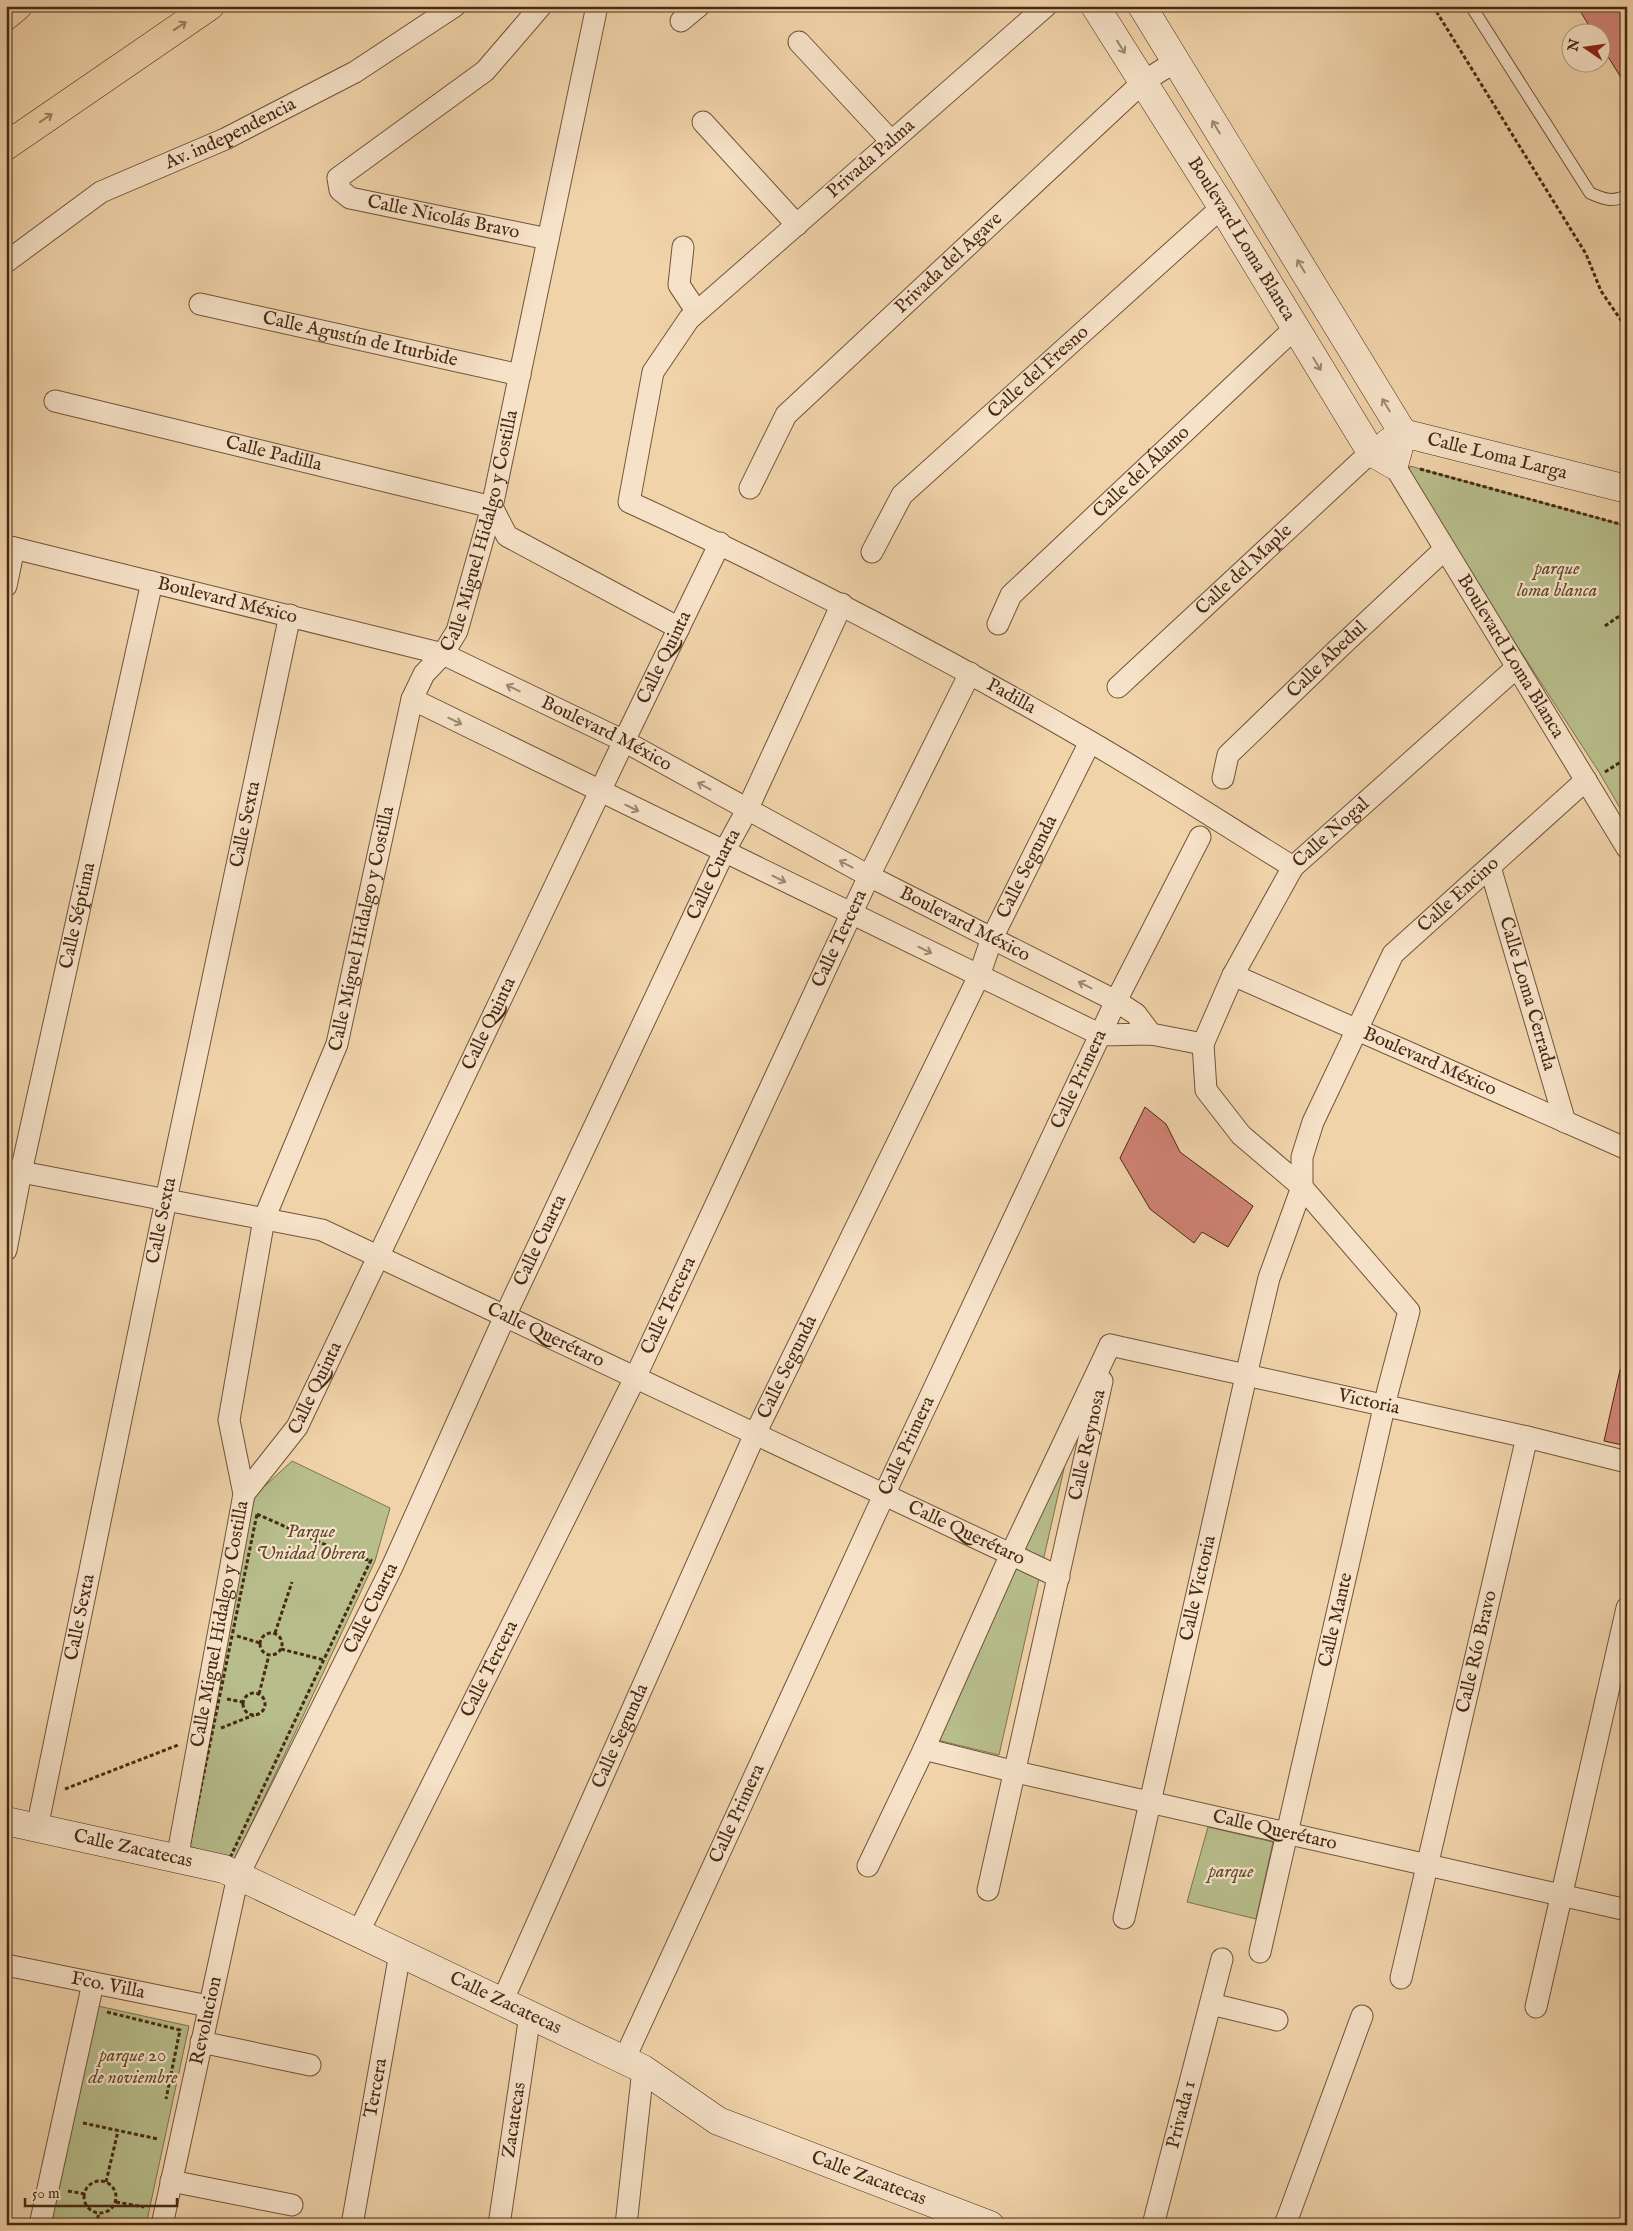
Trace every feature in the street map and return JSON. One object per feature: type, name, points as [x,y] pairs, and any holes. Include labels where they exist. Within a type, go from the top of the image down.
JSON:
[{"type":"main road","points":[[6,16],[18,6]]},
{"type":"main road","points":[[6,146],[210,6]]},
{"type":"street","name":"Av. independencia","points":[[6,262],[101,192],[225,139],[355,72],[455,6]]},
{"type":"street","name":"Calle Nicolás Bravo","points":[[542,6],[485,71],[338,178],[340,190],[350,198],[548,239]]},
{"type":"street","name":"Calle Miguel Hidalgo y Costilla","points":[[177,1859],[244,1494],[229,1420],[264,1219],[337,1044],[412,699],[424,674],[443,654],[457,631],[492,507],[597,6]]},
{"type":"street","points":[[681,21],[699,6]]},
{"type":"street","name":"Privada Palma","points":[[720,543],[629,502],[653,372],[689,319],[1046,6]]},
{"type":"street","name":"Boulevard Loma Blanca","points":[[1095,6],[1222,206],[1295,328],[1395,462],[1517,667],[1593,778],[1627,848]]},
{"type":"street","name":"Boulevard Loma Blanca","points":[[1142,6],[1403,433]]},
{"type":"street","points":[[799,42],[891,141]]},
{"type":"street","name":"Privada del Agave","points":[[750,488],[786,415],[1143,82],[1176,61]]},
{"type":"street","points":[[703,122],[797,225]]},
{"type":"street","name":"Calle del Fresno","points":[[872,552],[902,495],[1222,206]]},
{"type":"street","points":[[683,248],[678,285],[697,312]]},
{"type":"street","name":"Calle Agustín de Iturbide","points":[[200,304],[520,375]]},
{"type":"street","name":"Calle del Álamo","points":[[998,624],[1011,595],[1295,328]]},
{"type":"street","name":"Calle Padilla","points":[[55,401],[492,507]]},
{"type":"street","name":"Calle Loma Larga","points":[[1395,462],[1403,433],[1627,488]]},
{"type":"street","name":"Calle del Maple","points":[[1118,687],[1395,462]]},
{"type":"street","points":[[492,507],[507,536],[679,628]]},
{"type":"street","name":"Padilla","points":[[720,543],[842,604],[970,673],[1090,742],[1293,867]]},
{"type":"street","name":"Calle Quinta","points":[[244,1494],[297,1427],[720,543]]},
{"type":"street","points":[[6,586],[10,547]]},
{"type":"street","name":"Boulevard México","points":[[10,547],[443,654],[624,741],[869,876],[1116,1001],[1136,1014],[1151,1034]]},
{"type":"street","name":"Calle Abedul","points":[[1223,778],[1228,755],[1332,654],[1446,549]]},
{"type":"street","name":"Calle Séptima","points":[[6,1250],[14,1170],[152,582]]},
{"type":"street","name":"Calle Cuarta","points":[[238,1876],[392,1567],[505,1316],[724,852],[747,810],[842,604]]},
{"type":"street","name":"Calle Sexta","points":[[37,1828],[166,1200],[290,615]]},
{"type":"street","name":"Calle Nogal","points":[[1203,1044],[1233,975],[1293,867],[1517,667]]},
{"type":"street","name":"Calle Tercera","points":[[358,1933],[635,1378],[869,876],[970,673]]},
{"type":"street","name":"Boulevard México","points":[[412,699],[1101,1035],[1151,1034]]},
{"type":"street","name":"Calle Segunda","points":[[502,2002],[755,1434],[979,976],[992,938],[1090,742]]},
{"type":"street","name":"Calle Encino","points":[[1302,1187],[1302,1158],[1313,1122],[1393,954],[1593,778]]},
{"type":"street","name":"Calle Primera","points":[[626,2225],[634,2064],[884,1495],[1116,1001],[1200,837]]},
{"type":"street","name":"Calle Loma Cerrada","points":[[1490,867],[1565,1122]]},
{"type":"street","name":"Boulevard México","points":[[1233,975],[1627,1149]]},
{"type":"street","points":[[1151,1034],[1203,1044],[1206,1090],[1241,1135],[1302,1187]]},
{"type":"street","name":"Calle Querétaro","points":[[14,1170],[322,1230],[1059,1577]]},
{"type":"street","name":"Calle Victoria","points":[[1124,1918],[1269,1278],[1302,1187]]},
{"type":"street","name":"Calle Mante","points":[[1260,1952],[1385,1406],[1409,1311],[1302,1187]]},
{"type":"street","name":"Victoria","points":[[1110,1344],[1526,1437],[1627,1462]]},
{"type":"street","name":"Calle Reynosa","points":[[868,1866],[1110,1344]]},
{"type":"street","name":"Calle Reynosa","points":[[988,1890],[1016,1772],[1110,1344]]},
{"type":"street","name":"Calle Río Bravo","points":[[1401,1978],[1526,1437]]},
{"type":"street","points":[[1536,2007],[1627,1608]]},
{"type":"street","name":"Calle Querétaro","points":[[924,1748],[1016,1772],[1150,1803],[1627,1910]]},
{"type":"street","name":"Calle Zacatecas","points":[[6,1822],[224,1869],[634,2064],[718,2121],[954,2218],[990,2225]]},
{"type":"street","name":"Revolucion","points":[[162,2225],[208,2006],[238,1876]]},
{"type":"street","name":"Tercera","points":[[352,2225],[400,1953]]},
{"type":"street","name":"Privada 1","points":[[1153,2225],[1222,1959]]},
{"type":"street","name":"Fco. Villa","points":[[6,1965],[208,2006]]},
{"type":"street","points":[[40,2225],[93,1983]]},
{"type":"street","points":[[1210,2004],[1277,2020]]},
{"type":"street","name":"Zacatecas","points":[[499,2225],[530,2015]]},
{"type":"street","points":[[1285,2225],[1362,2016]]},
{"type":"street","points":[[201,2042],[310,2065]]},
{"type":"street","points":[[171,2181],[292,2205]]},
{"type":"lane","points":[[1472,6],[1590,193],[1605,200],[1620,199],[1627,195]]},
{"type":"path","points":[[1433,6],[1586,254],[1601,291],[1625,326],[1627,337]]},
{"type":"path","points":[[1395,462],[1627,526]]},
{"type":"path","points":[[1605,626],[1618,617],[1627,617]]},
{"type":"path","points":[[1593,778],[1627,758]]},
{"type":"path","points":[[256,1514],[355,1558],[371,1560],[324,1660],[228,1862],[188,1851],[256,1514]]},
{"type":"path","points":[[275,1633],[292,1582]]},
{"type":"path","points":[[260,1643],[265,1635],[275,1633]]},
{"type":"path","points":[[275,1633],[280,1638],[281,1649]]},
{"type":"path","points":[[232,1635],[260,1643]]},
{"type":"path","points":[[260,1643],[264,1652],[269,1655],[276,1654],[281,1649]]},
{"type":"path","points":[[281,1649],[324,1660]]},
{"type":"path","points":[[259,1694],[269,1655]]},
{"type":"path","points":[[208,1733],[260,1714],[266,1706],[264,1698],[259,1694],[250,1693],[243,1702]]},
{"type":"path","points":[[219,1697],[243,1702]]},
{"type":"path","points":[[243,1702],[247,1713],[254,1715]]},
{"type":"path","points":[[61,1790],[181,1744]]},
{"type":"path","points":[[97,2010],[180,2030],[165,2103]]},
{"type":"path","points":[[74,2121],[158,2139]]},
{"type":"path","points":[[106,2182],[118,2130]]},
{"type":"path","points":[[156,2149],[160,2130]]},
{"type":"path","points":[[95,2182],[106,2182],[116,2192],[116,2202],[109,2211],[94,2212],[86,2205],[85,2194],[90,2185],[95,2182]]},
{"type":"path","points":[[60,2189],[85,2194]]},
{"type":"path","points":[[142,2216],[146,2198]]},
{"type":"path","points":[[116,2202],[144,2207]]},
{"type":"path","points":[[96,2225],[99,2213]]},
{"type":"green space","name":"parque loma blanca","points":[[1410,466],[1627,526],[1627,820],[1599,772],[1408,478]]},
{"type":"green space","points":[[1071,1438],[999,1755],[937,1740]]},
{"type":"green space","name":"Parque Unidad Obrera","points":[[292,1461],[390,1508],[375,1561],[234,1860],[185,1845],[255,1495]]},
{"type":"green space","name":"parque","points":[[1208,1827],[1273,1842],[1256,1919],[1187,1902]]},
{"type":"green space","name":"parque 20 de noviembre","points":[[98,2006],[189,2026],[146,2225],[51,2225]]},
{"type":"building","points":[[1577,6],[1627,6],[1627,87],[1610,60],[1610,22],[1587,22]]},
{"type":"building","points":[[1145,1107],[1166,1124],[1180,1152],[1253,1206],[1228,1247],[1202,1232],[1194,1243],[1150,1209],[1120,1158]]},
{"type":"building","points":[[1620,1370],[1627,1371],[1627,1446],[1604,1441]]}]
